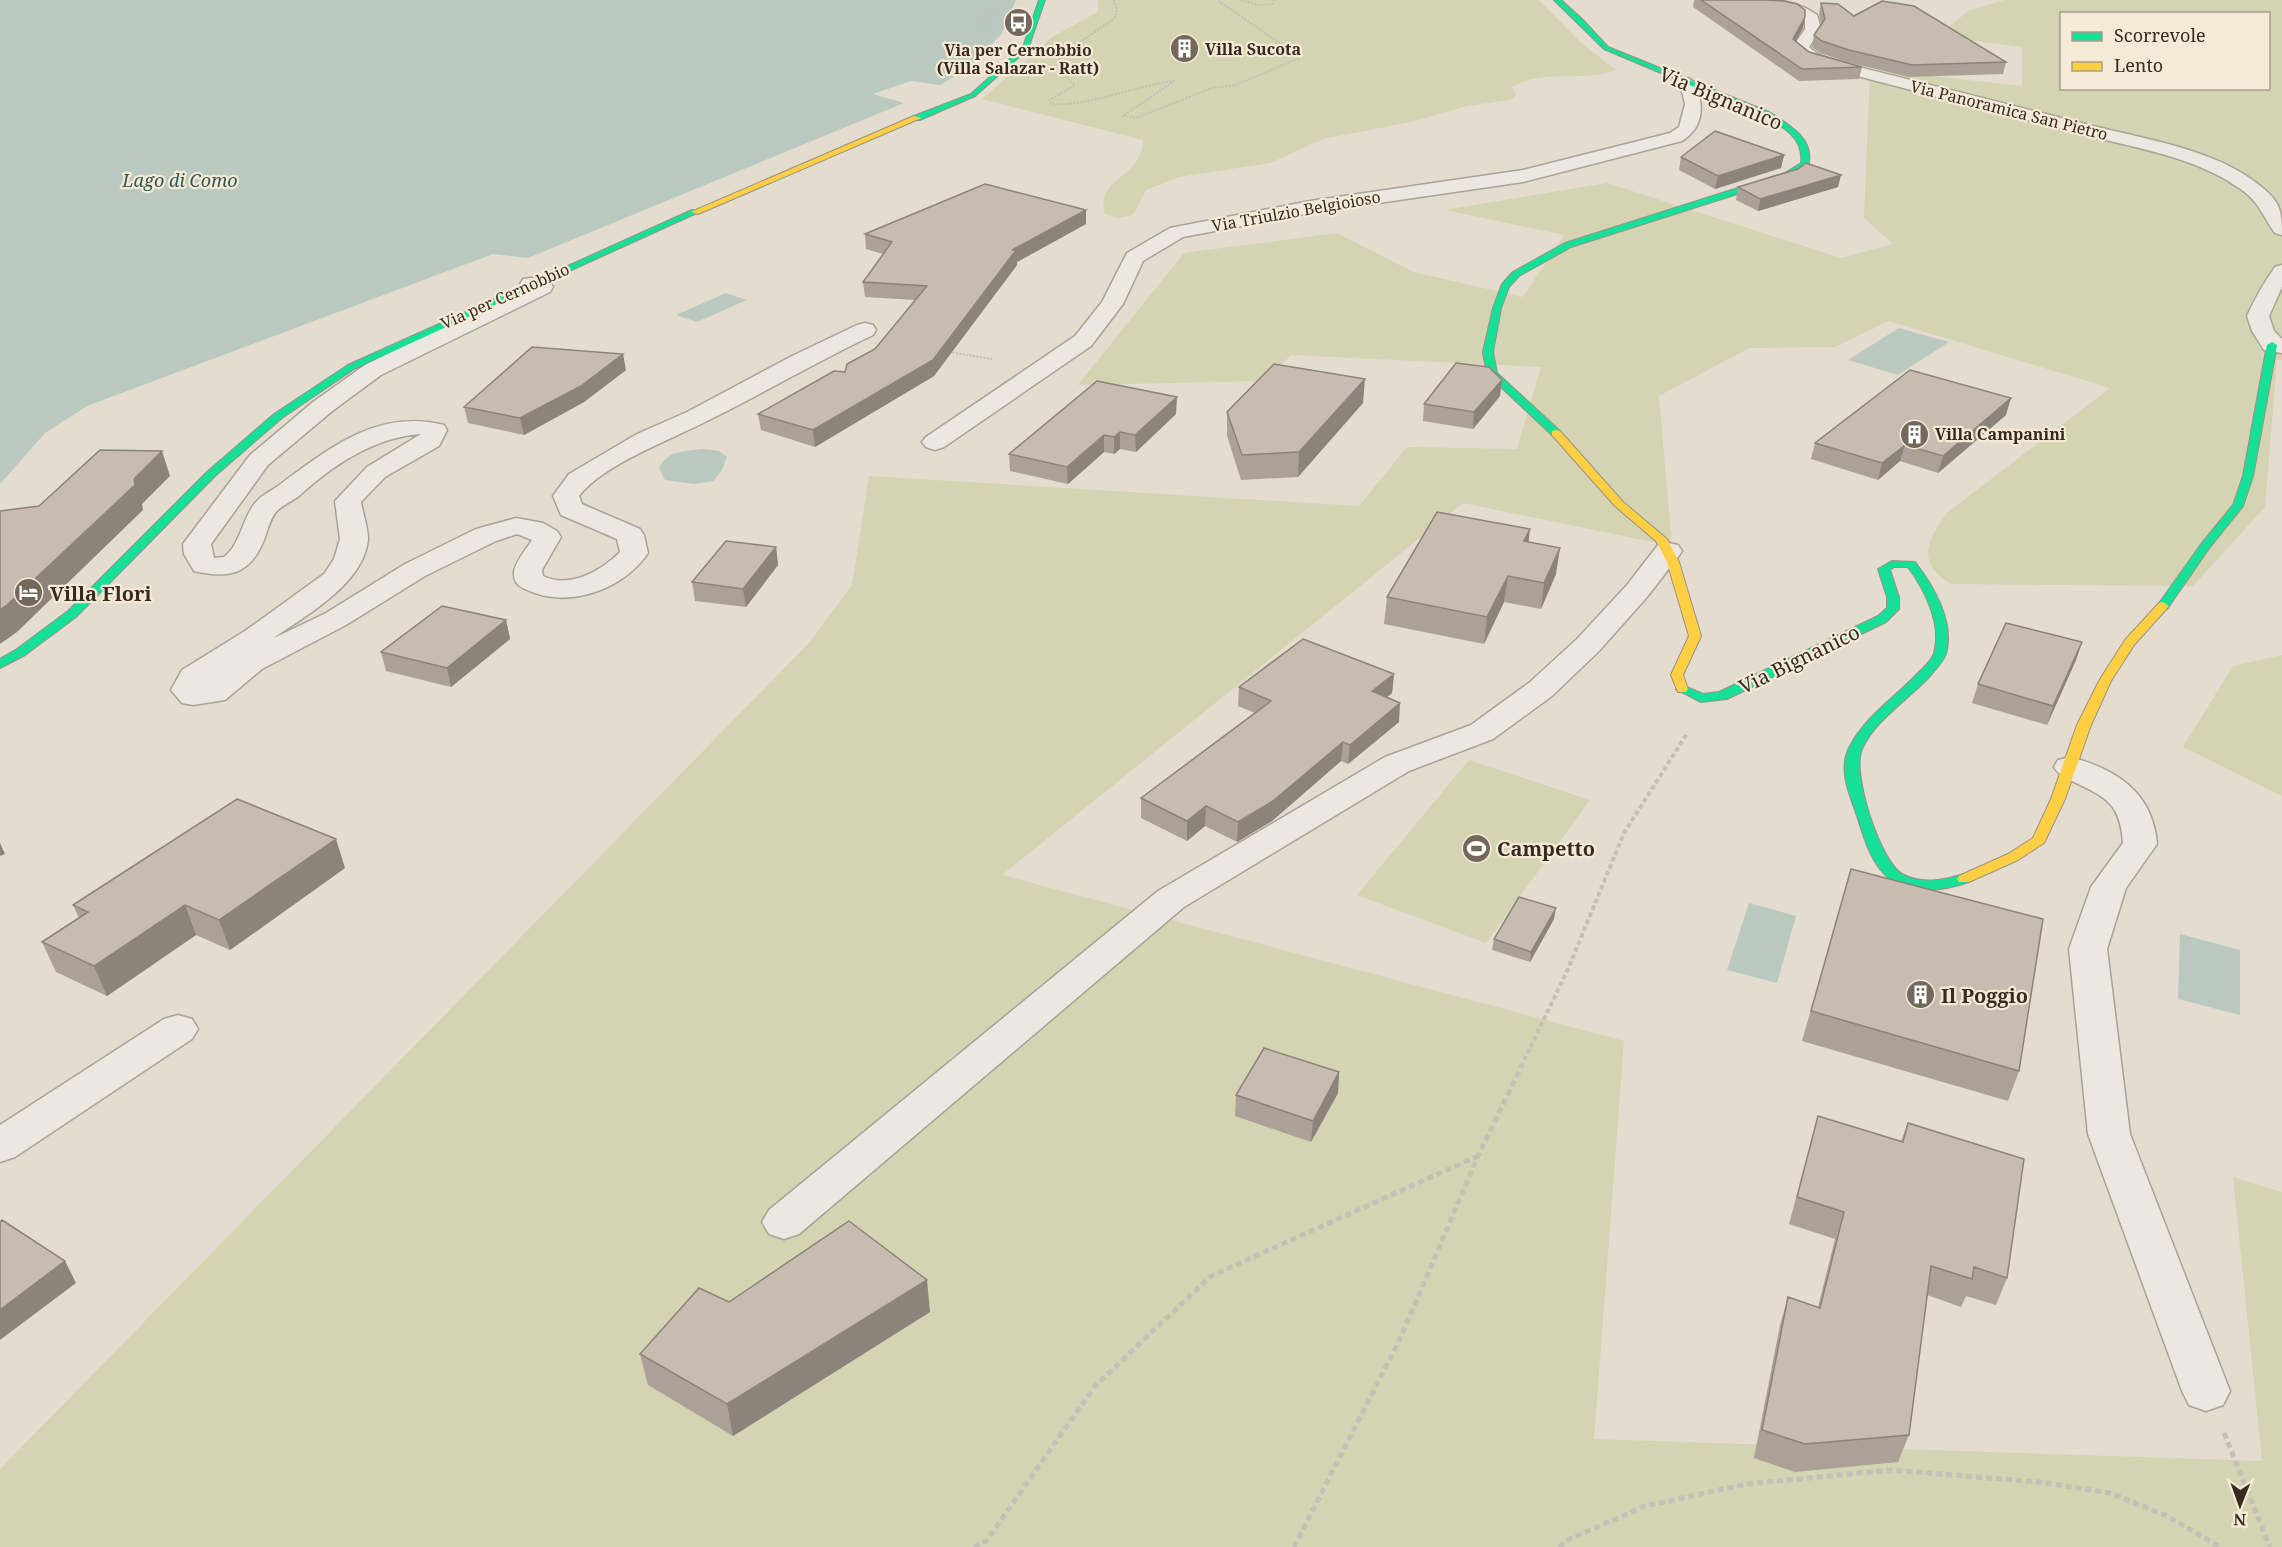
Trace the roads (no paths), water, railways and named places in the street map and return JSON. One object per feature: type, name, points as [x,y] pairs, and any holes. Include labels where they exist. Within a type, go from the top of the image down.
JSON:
[{"type":"street","name":"Via per Cernobbio","points":[[0,664],[21,652],[72,614],[211,474],[278,416],[351,367],[660,227],[973,95],[1026,48],[1042,0]]},
{"type":"street","name":"Via Bignanico","points":[[1557,0],[1580,20],[1606,48],[1766,114],[1801,137],[1807,153],[1805,164],[1788,175],[1568,245],[1516,274],[1505,286],[1497,308],[1488,352],[1492,374],[1546,422],[1619,504],[1661,539],[1668,552],[1695,636],[1677,675],[1683,691],[1701,698],[1722,696],[1882,619],[1893,609],[1893,597],[1884,569],[1892,564],[1911,564],[1919,573],[1932,601],[1942,632],[1940,655],[1906,695],[1870,727],[1851,757],[1854,788],[1875,846],[1885,866],[1897,878],[1918,884],[1950,885],[2013,857],[2039,840],[2058,799],[2104,681],[2129,643],[2164,605],[2206,545],[2238,506],[2248,476],[2258,412],[2277,345]]},
{"type":"street","name":"Via Panoramica San Pietro","points":[[1761,0],[1802,10],[1812,18],[1813,29],[1800,48],[1813,58],[1840,67],[2129,141],[2202,163],[2230,174],[2252,188],[2274,209],[2282,229]]},
{"type":"street","name":"Via Triulzio Belgioioso","points":[[935,442],[1083,341],[1112,304],[1134,257],[1153,244],[1178,232],[1310,207],[1523,176],[1676,137],[1687,130],[1694,104],[1688,83]]},
{"type":"street","points":[[2277,345],[2263,331],[2258,316],[2269,291],[2282,271]]},
{"type":"street","points":[[531,284],[542,287],[373,370],[322,407],[259,460],[197,544],[204,565],[225,568],[237,561],[246,550],[255,524],[266,506],[306,475],[340,453],[400,428],[424,425],[435,430],[430,441],[376,472],[348,501],[354,539],[348,559],[335,580],[256,637],[193,677],[187,690],[193,696],[214,693],[266,654],[336,619],[415,570],[486,535],[516,526],[533,529],[547,537],[528,570],[529,580],[540,588],[562,590],[586,585],[606,576],[623,566],[634,553],[630,535],[570,509],[566,496],[578,480],[646,438],[696,417],[800,361],[865,330]]},
{"type":"street","points":[[784,1222],[1171,899],[1397,764],[1482,732],[1541,689],[1588,645],[1637,591],[1668,552]]},
{"type":"street","points":[[2070,767],[2104,785],[2130,804],[2138,823],[2140,844],[2109,886],[2088,949],[2109,1134],[2206,1391]]},
{"type":"street","points":[[0,1146],[178,1029]]},
{"type":"water","name":"Lago di Como","points":[[0,0],[1016,0],[1001,35],[968,68],[940,85],[911,81],[873,94],[904,103],[528,258],[493,254],[87,406],[45,433],[0,484]]},
{"type":"water","points":[[726,293],[747,300],[697,322],[676,315]]},
{"type":"water","points":[[1899,328],[1949,342],[1898,375],[1848,360]]},
{"type":"water","points":[[702,449],[719,451],[727,457],[722,470],[713,481],[694,484],[665,480],[659,468],[662,462],[677,453]]},
{"type":"water","points":[[1749,903],[1796,916],[1777,983],[1727,970]]},
{"type":"water","points":[[2180,934],[2240,950],[2240,1015],[2178,999]]},
{"type":"place","name":"Via per Cernobbio (Villa Salazar - Ratt)","points":[[1018,22]]},
{"type":"place","name":"Villa Sucota","points":[[1184,49]]},
{"type":"place","name":"Villa Campanini","points":[[1914,434]]},
{"type":"place","name":"Villa Flori","points":[[29,593]]},
{"type":"place","name":"Campetto","points":[[1476,848]]},
{"type":"place","name":"Il Poggio","points":[[1920,995]]}]
